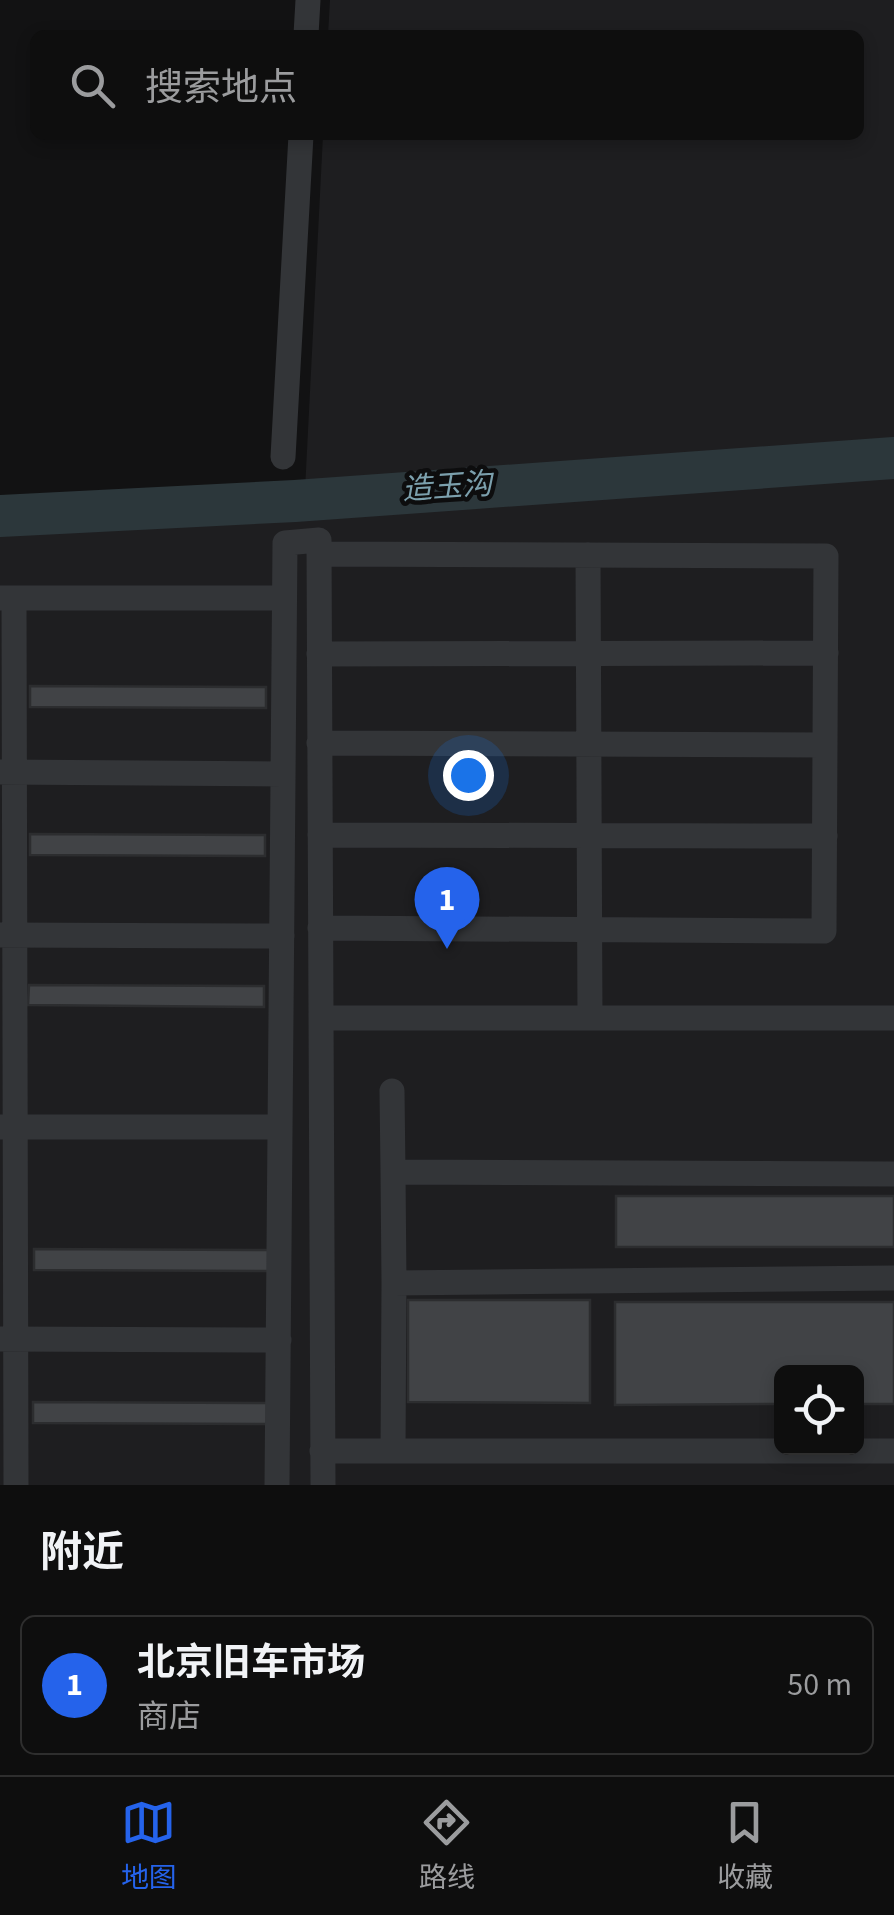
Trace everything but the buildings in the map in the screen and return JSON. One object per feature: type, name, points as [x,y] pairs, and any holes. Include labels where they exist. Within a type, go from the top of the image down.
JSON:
[{"type":"street","points":[[306,30],[308,0]]},
{"type":"street","points":[[284,457],[301,140]]},
{"type":"street","points":[[277,1485],[284,544],[318,540],[323,1485]]},
{"type":"street","points":[[318,554],[826,556],[824,931],[320,928]]},
{"type":"street","points":[[588,555],[590,1018]]},
{"type":"street","points":[[16,1485],[8,1339],[7,598],[284,598]]},
{"type":"street","points":[[319,654],[826,654]]},
{"type":"street","points":[[320,742],[826,745]]},
{"type":"street","points":[[7,772],[283,774]]},
{"type":"street","points":[[320,834],[825,836]]},
{"type":"street","points":[[7,935],[282,936]]},
{"type":"street","points":[[321,1018],[894,1018]]},
{"type":"street","points":[[392,1091],[393,1451]]},
{"type":"street","points":[[8,1127],[280,1127]]},
{"type":"street","points":[[393,1172],[894,1174]]},
{"type":"street","points":[[394,1283],[894,1278]]},
{"type":"street","points":[[8,1339],[278,1340]]},
{"type":"street","points":[[322,1451],[894,1451]]},
{"type":"shaded area","points":[[330,0],[894,0],[894,449],[305,490],[323,140],[864,140],[864,30],[328,30]]},
{"type":"shaded area","points":[[894,465],[894,1485],[0,1485],[0,525]]},
{"type":"waterway","name":"造玉沟","points":[[0,516],[295,501],[894,458]]},
{"type":"place","name":"北京旧车市场","points":[[447,949]]}]
